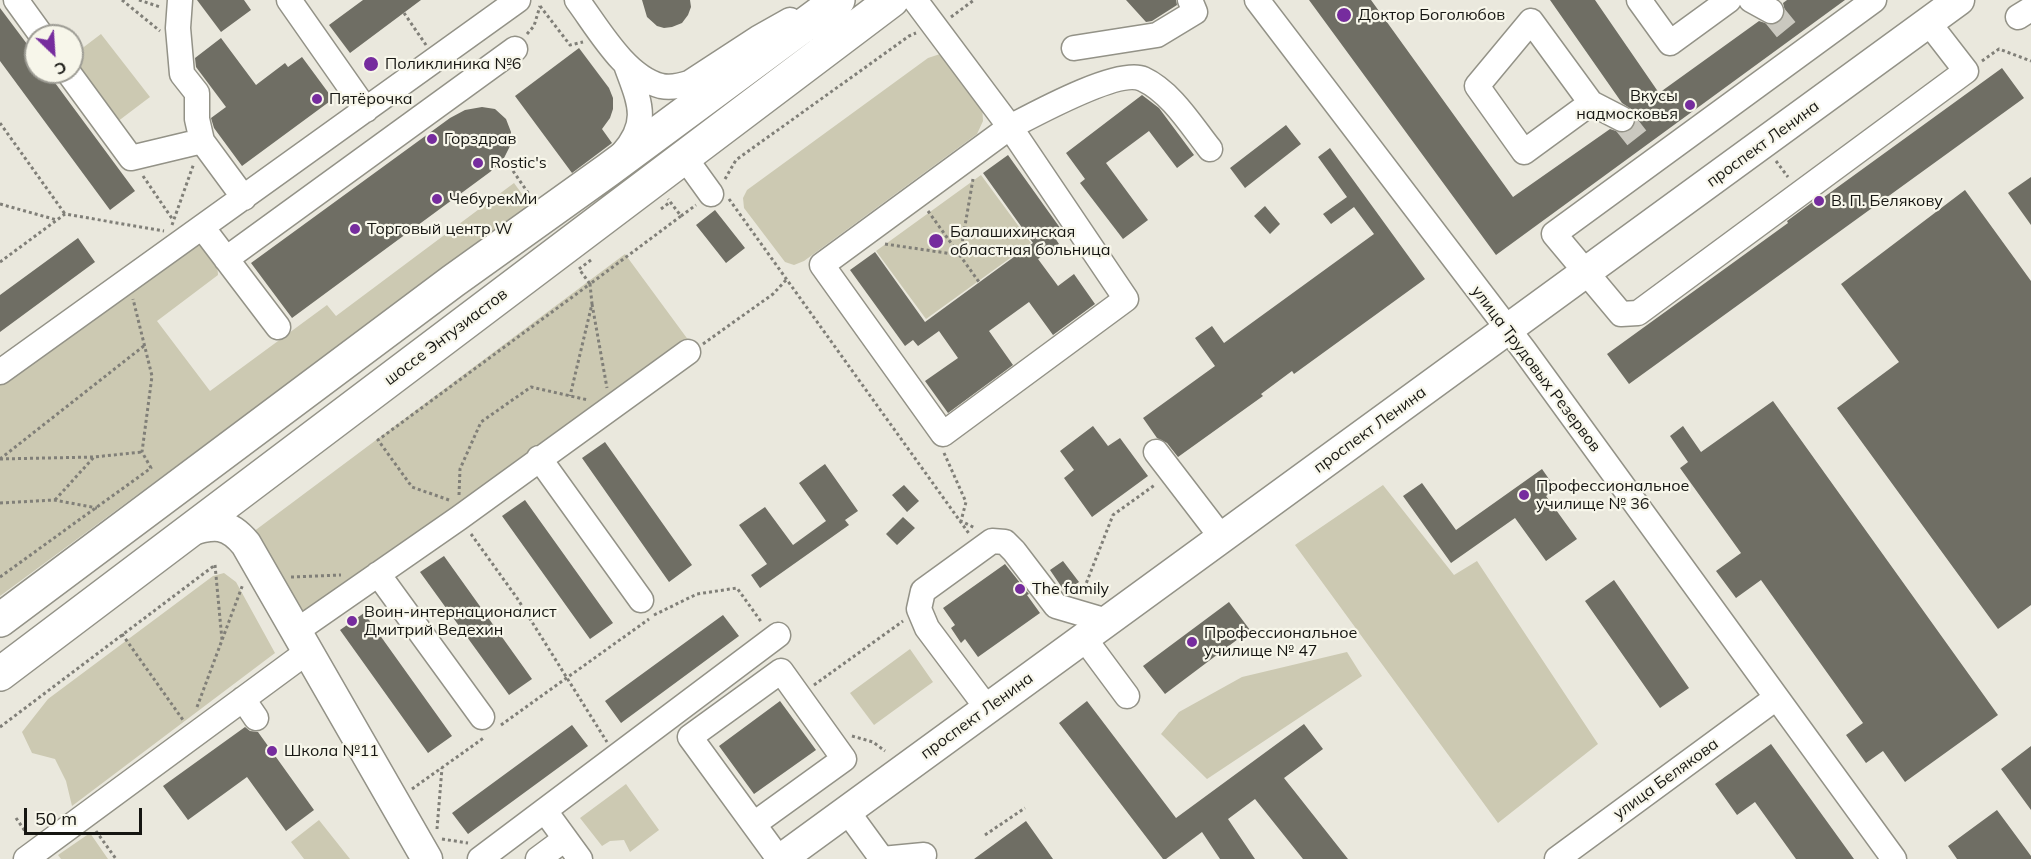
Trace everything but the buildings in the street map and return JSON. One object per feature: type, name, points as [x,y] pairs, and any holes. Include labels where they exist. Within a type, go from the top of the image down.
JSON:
[{"type":"highway","points":[[0,620],[453,281],[838,0]]},
{"type":"highway","name":"шоссе Энтузиастов","points":[[0,674],[892,0]]},
{"type":"main road","name":"проспект Ленина","points":[[780,859],[987,708],[1088,624],[1222,538],[1959,0]]},
{"type":"main road","points":[[246,544],[243,520],[245,506],[251,491],[264,474]]},
{"type":"main road","points":[[189,531],[218,525],[229,527],[239,534],[427,859]]},
{"type":"street","points":[[16,0],[33,24]]},
{"type":"street","points":[[180,0],[178,28],[182,74],[196,93],[197,119],[202,141],[244,198]]},
{"type":"street","points":[[289,0],[366,110]]},
{"type":"street","points":[[0,372],[128,278],[190,226],[244,198],[518,0]]},
{"type":"street","points":[[576,0],[626,65],[648,81],[676,87],[689,83],[758,38],[825,0]]},
{"type":"street","points":[[915,0],[1010,127],[1126,299],[943,434],[822,265],[1010,127],[1059,102],[1127,76],[1141,78],[1157,87],[1210,149]]},
{"type":"street","points":[[1074,48],[1157,35],[1195,12],[1190,0]]},
{"type":"street","name":"улица Трудовых Резервов","points":[[1257,0],[1509,329],[1894,859]]},
{"type":"street","points":[[1639,0],[1670,43],[1729,0]]},
{"type":"street","points":[[1874,0],[1799,45],[1649,154],[1554,234],[1621,314],[1638,313],[1966,71],[1928,22]]},
{"type":"street","points":[[1591,103],[1524,152],[1477,86],[1531,21],[1591,103],[1622,119]]},
{"type":"street","points":[[226,259],[515,49]]},
{"type":"street","points":[[608,170],[629,147],[640,124],[636,93],[626,65]]},
{"type":"street","points":[[415,75],[437,106]]},
{"type":"street","points":[[77,84],[130,158],[202,141]]},
{"type":"street","points":[[685,158],[719,193]]},
{"type":"street","points":[[190,226],[254,239]]},
{"type":"street","points":[[190,226],[226,259],[278,327]]},
{"type":"street","points":[[26,859],[150,781],[250,709],[301,642],[378,574],[688,352]]},
{"type":"street","points":[[1156,452],[1222,538]]},
{"type":"street","points":[[539,458],[641,600]]},
{"type":"street","points":[[987,708],[927,628],[919,609],[923,591],[992,541],[1005,542],[1056,606],[1088,624],[1127,696]]},
{"type":"street","points":[[378,574],[488,724]]},
{"type":"street","points":[[488,853],[778,635]]},
{"type":"street","points":[[754,824],[844,759],[781,671],[690,737],[754,824],[780,859]]},
{"type":"street","name":"улица Белякова","points":[[1557,859],[1776,698]]},
{"type":"street","points":[[544,811],[580,859]]},
{"type":"street","points":[[847,811],[882,859],[924,855]]},
{"type":"street","points":[[538,859],[565,839]]},
{"type":"path","points":[[122,0],[180,48]]},
{"type":"path","points":[[974,0],[937,27],[909,36],[736,160],[719,193],[787,279],[981,549]]},
{"type":"path","points":[[515,49],[534,27],[540,6],[570,45],[582,41],[589,51]]},
{"type":"path","points":[[404,13],[427,46]]},
{"type":"path","points":[[1966,71],[1999,49],[2031,61]]},
{"type":"path","points":[[0,123],[65,214],[170,232],[202,141]]},
{"type":"path","points":[[960,255],[977,151]]},
{"type":"path","points":[[130,158],[174,220],[190,226]]},
{"type":"path","points":[[513,171],[533,199]]},
{"type":"path","points":[[916,195],[979,282]]},
{"type":"path","points":[[591,260],[579,269],[590,284],[611,407],[531,387],[480,422],[460,469],[459,504],[412,487],[378,440],[590,284],[681,216],[670,202],[661,208]]},
{"type":"path","points":[[0,204],[57,220]]},
{"type":"path","points":[[0,262],[65,214]]},
{"type":"path","points":[[856,239],[960,255]]},
{"type":"path","points":[[0,577],[151,468],[142,452],[152,376],[128,278]]},
{"type":"path","points":[[688,352],[706,343],[773,294],[787,279]]},
{"type":"path","points":[[570,396],[592,304]]},
{"type":"path","points":[[0,459],[145,345]]},
{"type":"path","points":[[943,434],[945,456],[966,502],[961,521]]},
{"type":"path","points":[[0,459],[94,457],[142,452]]},
{"type":"path","points":[[54,500],[94,457]]},
{"type":"path","points":[[1088,624],[1113,515],[1172,472]]},
{"type":"path","points":[[0,503],[54,500],[98,508]]},
{"type":"path","points":[[459,518],[517,598],[616,757]]},
{"type":"path","points":[[0,727],[215,564],[222,643]]},
{"type":"path","points":[[285,577],[350,574]]},
{"type":"path","points":[[197,707],[244,581]]},
{"type":"path","points":[[409,792],[442,768],[488,724],[568,677],[654,615],[697,594],[737,588]]},
{"type":"path","points":[[811,688],[919,609]]},
{"type":"path","points":[[122,634],[189,728]]},
{"type":"path","points":[[442,768],[436,838],[488,853]]},
{"type":"path","points":[[985,835],[1025,808]]},
{"type":"path","points":[[90,822],[116,859]]},
{"type":"shaded area","points":[[101,34],[150,97],[113,125],[82,84],[84,84],[84,47]]},
{"type":"shaded area","points":[[940,54],[948,58],[982,103],[983,121],[977,134],[804,261],[794,265],[785,262],[744,208],[743,198],[747,190],[928,58]]},
{"type":"shaded area","points":[[981,175],[1031,243],[926,319],[876,251]]},
{"type":"shaded area","points":[[514,183],[530,205],[0,596],[0,384],[186,248],[196,245],[212,257],[217,266],[218,275],[157,321],[210,391],[327,305],[336,316]]},
{"type":"shaded area","points":[[625,254],[689,341],[302,621],[253,532]]},
{"type":"shaded area","points":[[1383,485],[1454,575],[1477,561],[1598,744],[1498,823],[1295,545]]},
{"type":"shaded area","points":[[224,573],[236,582],[275,653],[72,806],[66,781],[55,759],[32,753],[22,732],[48,699],[213,576]]},
{"type":"shaded area","points":[[910,649],[933,682],[874,725],[850,693]]},
{"type":"shaded area","points":[[1347,652],[1362,676],[1207,779],[1161,734],[1179,712],[1242,677]]},
{"type":"shaded area","points":[[626,784],[659,830],[630,852],[624,840],[610,841],[602,846],[580,818]]},
{"type":"shaded area","points":[[319,820],[350,859],[304,859],[291,842]]},
{"type":"shaded area","points":[[90,833],[108,859],[61,859],[58,855]]},
{"type":"tunnel","points":[[1771,11],[1793,38]]},
{"type":"tunnel","points":[[1622,119],[1644,147]]},
{"type":"place","name":"Доктор Боголюбов","points":[[1344,15]]},
{"type":"place","name":"Поликлиника №6","points":[[371,64]]},
{"type":"place","name":"Пятёрочка","points":[[317,99]]},
{"type":"place","name":"Вкусы надмосковья","points":[[1690,105]]},
{"type":"place","name":"Горздрав","points":[[432,139]]},
{"type":"place","name":"Rostic's","points":[[478,163]]},
{"type":"place","name":"ЧебурекМи","points":[[437,199]]},
{"type":"place","name":"В. П. Белякову","points":[[1819,201]]},
{"type":"place","name":"Торговый центр W","points":[[355,229]]},
{"type":"place","name":"Балашихинская областная больница","points":[[936,241]]},
{"type":"place","name":"Профессиональное училище № 36","points":[[1524,495]]},
{"type":"place","name":"The family","points":[[1020,589]]},
{"type":"place","name":"Воин-интернационалист Дмитрий Ведехин","points":[[352,621]]},
{"type":"place","name":"Профессиональное училище № 47","points":[[1192,642]]},
{"type":"place","name":"Школа №11","points":[[272,751]]}]
